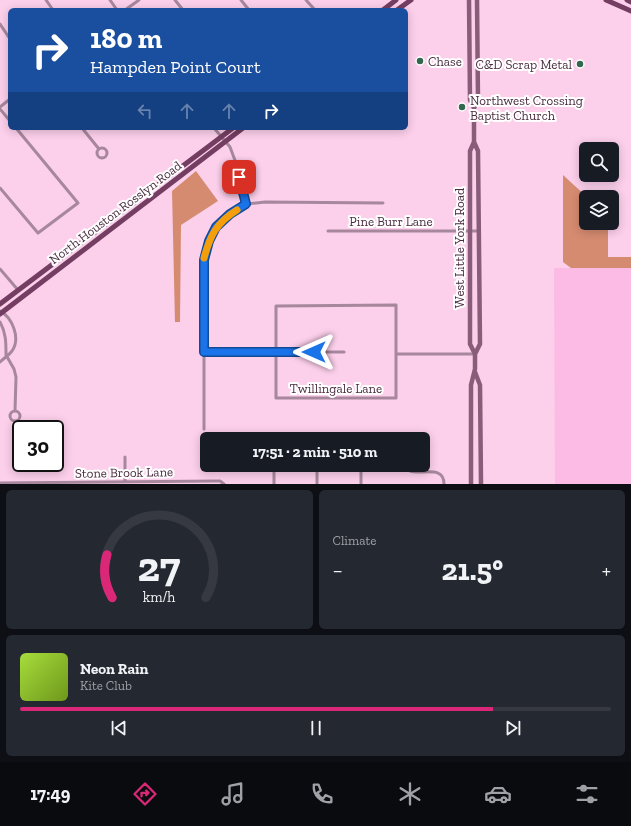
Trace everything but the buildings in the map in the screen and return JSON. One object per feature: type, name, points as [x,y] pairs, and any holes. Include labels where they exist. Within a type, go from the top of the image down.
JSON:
[{"type":"main road","points":[[386,8],[396,0]]},
{"type":"main road","points":[[400,8],[411,0]]},
{"type":"main road","name":"West Little York Road","points":[[469,0],[470,100],[474,108]]},
{"type":"main road","name":"West Little York Road","points":[[475,354],[480,344],[478,151],[474,142],[474,108],[478,100],[477,0]]},
{"type":"main road","points":[[606,0],[631,11]]},
{"type":"main road","points":[[627,0],[631,2]]},
{"type":"main road","points":[[469,76],[478,76]]},
{"type":"main road","name":"North Houston Rosslyn Road","points":[[0,304],[230,130]]},
{"type":"main road","name":"North Houston Rosslyn Road","points":[[1,312],[97,241],[240,130]]},
{"type":"main road","name":"West Little York Road","points":[[471,484],[471,385],[475,372],[475,354],[470,344],[470,150],[474,142]]},
{"type":"main road","points":[[163,180],[167,187]]},
{"type":"main road","points":[[114,217],[119,224]]},
{"type":"main road","points":[[94,232],[97,241]]},
{"type":"main road","points":[[48,267],[53,274]]},
{"type":"main road","points":[[470,303],[480,302]]},
{"type":"main road","name":"West Little York Road","points":[[475,372],[480,385],[481,484]]},
{"type":"street","points":[[128,8],[139,0]]},
{"type":"street","points":[[175,0],[181,8]]},
{"type":"street","points":[[241,0],[247,8]]},
{"type":"street","points":[[306,0],[312,8]]},
{"type":"street","points":[[0,24],[8,36]]},
{"type":"street","points":[[8,101],[0,108],[8,118]]},
{"type":"street","points":[[0,188],[38,232],[78,203],[18,130]]},
{"type":"street","points":[[84,130],[99,149]]},
{"type":"street","points":[[216,130],[230,147],[236,163],[246,204]]},
{"type":"street","points":[[204,428],[204,260],[209,241],[216,227],[230,214],[246,204],[265,202],[383,203]]},
{"type":"street","name":"Pine Burr Lane","points":[[328,231],[479,231]]},
{"type":"street","points":[[0,269],[18,290]]},
{"type":"street","points":[[276,352],[276,306],[396,305],[397,354],[475,354]]},
{"type":"street","points":[[0,362],[12,351],[14,346],[15,331],[10,320],[1,312]]},
{"type":"street","points":[[0,322],[6,337],[6,355],[14,369],[16,377],[15,411]]},
{"type":"street","points":[[204,352],[344,352]]},
{"type":"street","name":"Twillingale Lane","points":[[276,352],[276,398],[396,398],[397,354]]},
{"type":"street","points":[[125,457],[125,482]]},
{"type":"street","points":[[274,472],[274,484]]},
{"type":"street","points":[[317,472],[317,484]]},
{"type":"street","points":[[362,472],[362,484]]},
{"type":"street","points":[[412,472],[437,472],[442,474],[444,484]]},
{"type":"street","name":"Stone Brook Lane","points":[[0,484],[214,481],[220,481],[223,483]]},
{"type":"shaded area","points":[[196,171],[218,201],[181,225],[180,322],[175,322],[172,191]]},
{"type":"shaded area","points":[[563,175],[579,190],[579,230],[608,230],[608,257],[631,257],[631,268],[571,268],[563,262]]},
{"type":"shaded area","points":[[554,268],[631,268],[631,484],[555,484]]},
{"type":"slow traffic","points":[[204,258],[209,241],[216,227],[230,214],[237,210]]},
{"type":"place","name":"Chase","points":[[420,61]]},
{"type":"place","name":"C&D Scrap Metal","points":[[580,64]]},
{"type":"place","name":"Northwest Crossing Baptist Church","points":[[462,107]]},
{"type":"route","points":[[239,177],[246,204],[230,214],[216,227],[209,241],[204,260],[204,352],[314,352]]}]
